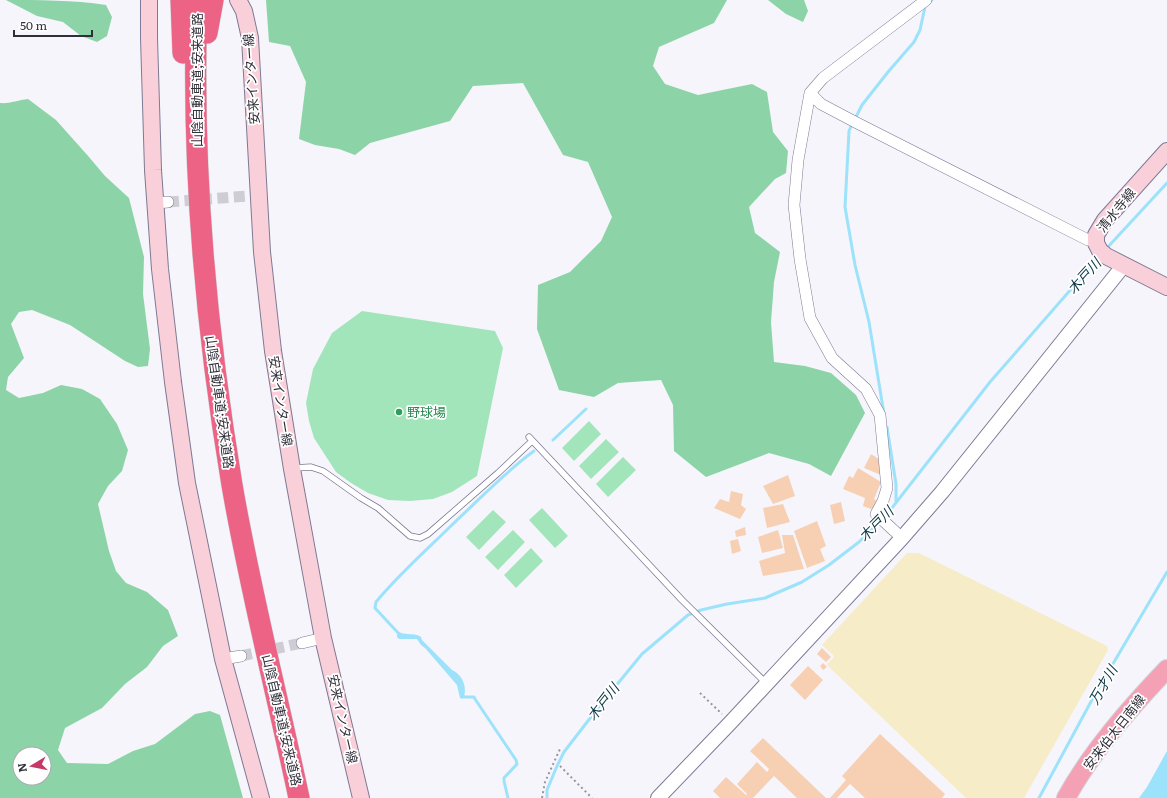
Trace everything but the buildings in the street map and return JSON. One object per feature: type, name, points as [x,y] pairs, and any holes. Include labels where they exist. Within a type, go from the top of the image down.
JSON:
[{"type":"highway","points":[[195,6],[187,118],[195,168]]},
{"type":"highway","points":[[195,6],[203,61],[195,168]]},
{"type":"highway","name":"山陰自動車道;安来道路","points":[[195,168],[202,318],[221,456],[258,645],[293,798]]},
{"type":"highway","name":"山陰自動車道;安来道路","points":[[195,168],[207,306],[217,389],[230,470],[242,538],[299,798]]},
{"type":"main road","points":[[150,0],[149,38],[162,202],[160,269],[171,367],[186,475],[223,660],[261,798]]},
{"type":"main road","name":"安来インター線","points":[[238,0],[244,11],[247,22],[251,58],[253,195],[262,252],[273,351],[292,469],[323,638],[361,798]]},
{"type":"main road","name":"清水寺線","points":[[1100,249],[1097,232],[1105,220],[1167,151]]},
{"type":"main road","points":[[1100,249],[1124,265],[1167,287]]},
{"type":"main road","name":"安来伯太日南線","points":[[1066,798],[1111,734],[1146,691],[1167,669]]},
{"type":"street","points":[[247,22],[249,0]]},
{"type":"street","points":[[902,538],[876,514],[886,495],[887,482],[880,415],[866,389],[832,358],[810,318],[794,205],[798,160],[810,92],[823,78],[926,0]]},
{"type":"street","points":[[810,92],[822,104],[857,123],[1088,240],[1100,249]]},
{"type":"street","points":[[658,798],[767,684],[902,538],[946,486],[1124,265]]},
{"type":"street","points":[[302,643],[323,638]]},
{"type":"street","points":[[223,660],[242,656]]},
{"type":"lane","points":[[292,469],[311,467],[324,471],[361,498],[378,508],[410,536],[420,538],[428,534],[498,473],[530,439],[682,600],[767,684]]},
{"type":"path","points":[[700,693],[731,722]]},
{"type":"path","points":[[542,798],[545,782],[560,750]]},
{"type":"path","points":[[560,766],[592,798]]},
{"type":"green space","points":[[6,0],[43,0],[94,3],[106,5],[112,17],[107,36],[97,42],[81,36],[63,22],[37,16]]},
{"type":"green space","points":[[266,0],[727,0],[714,23],[659,47],[653,66],[665,84],[698,95],[752,84],[767,92],[773,132],[788,151],[786,173],[775,179],[749,207],[755,233],[780,252],[774,282],[771,322],[774,362],[805,366],[831,373],[856,395],[865,413],[831,476],[809,464],[769,453],[706,477],[674,451],[673,405],[661,380],[618,383],[594,397],[559,390],[537,329],[538,285],[570,272],[601,241],[612,217],[588,162],[563,155],[523,83],[473,86],[450,121],[370,143],[355,155],[339,149],[315,145],[299,139],[306,82],[290,46],[269,42]]},
{"type":"green space","points":[[768,0],[804,0],[808,11],[803,22],[786,14]]},
{"type":"green space","points":[[28,99],[56,120],[105,176],[129,198],[144,257],[143,294],[150,349],[148,366],[138,367],[125,361],[70,325],[32,310],[19,312],[11,324],[24,358],[8,377],[6,390],[19,398],[43,393],[61,385],[82,389],[100,399],[117,424],[128,450],[122,471],[108,486],[98,504],[109,551],[116,571],[126,583],[147,592],[168,610],[178,636],[163,646],[147,667],[125,684],[102,708],[65,728],[58,750],[67,763],[108,764],[133,751],[155,744],[195,714],[210,711],[220,715],[243,798],[0,798],[0,103]]},
{"type":"green space","name":"野球場","points":[[362,311],[495,331],[503,348],[477,476],[452,492],[433,499],[410,501],[388,500],[368,493],[336,472],[314,438],[306,403],[313,369],[332,333]]},
{"type":"green space","points":[[589,421],[601,434],[574,461],[562,448]]},
{"type":"green space","points":[[606,439],[619,452],[591,479],[579,466]]},
{"type":"green space","points":[[623,457],[636,470],[608,497],[596,484]]},
{"type":"green space","points":[[542,508],[568,536],[555,548],[529,520]]},
{"type":"green space","points":[[493,510],[506,522],[479,550],[466,537]]},
{"type":"green space","points":[[513,530],[525,542],[498,570],[485,557]]},
{"type":"green space","points":[[531,548],[543,561],[516,588],[504,575]]},
{"type":"sand","points":[[907,553],[919,553],[1107,646],[1108,650],[1024,798],[966,798],[827,664],[834,657],[822,645]]},
{"type":"water","points":[[399,632],[421,637],[422,640],[452,670],[462,678],[465,686],[463,699],[460,698],[457,685],[417,639],[399,639],[397,634]]},
{"type":"water","points":[[1167,751],[1167,798],[1139,798],[1147,787]]},
{"type":"waterway","points":[[855,119],[862,105],[914,42],[920,30],[925,7],[932,0]]},
{"type":"waterway","points":[[852,124],[849,131],[845,207],[855,265],[869,322],[884,414]]},
{"type":"waterway","name":"木戸川","points":[[1106,249],[1167,183]]},
{"type":"waterway","name":"木戸川","points":[[547,798],[547,790],[564,752],[642,654],[688,615],[701,610],[727,604],[765,598],[802,582],[829,565],[859,542],[888,513],[990,382],[1100,256]]},
{"type":"waterway","points":[[553,440],[586,409]]},
{"type":"waterway","points":[[887,427],[896,484],[896,503]]},
{"type":"waterway","points":[[400,635],[375,608],[376,602],[405,570],[457,520],[504,476],[534,451]]},
{"type":"waterway","name":"万才川","points":[[1039,798],[1094,696],[1167,572]]},
{"type":"waterway","points":[[462,696],[474,697],[516,760],[517,764],[504,778],[508,798]]},
{"type":"tunnel","points":[[168,202],[247,196]]},
{"type":"tunnel","points":[[241,656],[302,643]]},
{"type":"place","name":"野球場","points":[[399,412]]}]
